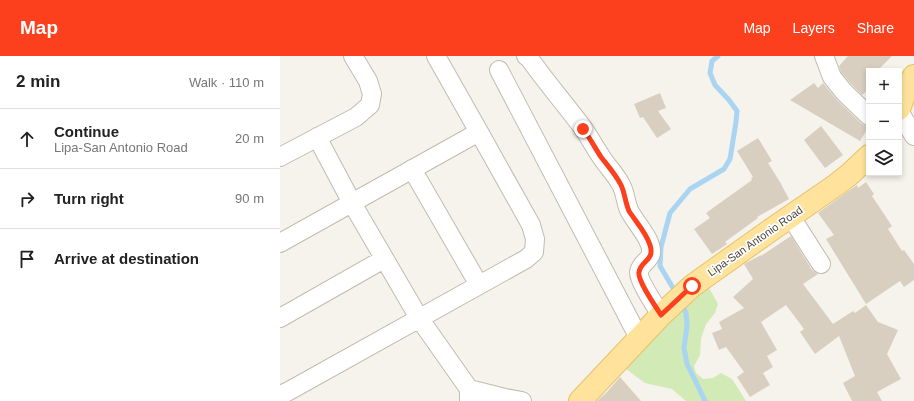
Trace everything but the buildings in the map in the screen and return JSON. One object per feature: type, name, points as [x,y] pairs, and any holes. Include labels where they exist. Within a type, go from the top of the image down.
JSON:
[{"type":"main road","points":[[901,104],[906,90],[914,76]]},
{"type":"main road","name":"Lipa-San Antonio Road","points":[[580,401],[663,313],[692,286],[836,185],[866,159]]},
{"type":"street","points":[[280,157],[356,117],[370,105],[372,94],[368,81],[353,56]]},
{"type":"street","points":[[280,395],[526,259],[534,252],[535,239],[531,225],[436,56]]},
{"type":"street","points":[[526,56],[583,129],[620,182],[624,190],[627,206],[650,246],[651,253],[648,260],[642,265],[639,271],[639,276],[648,293],[663,313]]},
{"type":"street","points":[[824,56],[832,77],[844,92],[866,113]]},
{"type":"street","points":[[499,70],[639,338]]},
{"type":"street","points":[[902,115],[914,136]]},
{"type":"street","points":[[280,243],[479,132]]},
{"type":"street","points":[[317,137],[384,259],[419,318],[469,395],[522,401]]},
{"type":"street","points":[[412,169],[478,285]]},
{"type":"street","points":[[790,217],[821,264]]},
{"type":"street","points":[[280,318],[384,259]]},
{"type":"green space","points":[[708,286],[718,304],[715,313],[706,324],[701,339],[700,355],[694,366],[696,373],[703,379],[713,378],[721,373],[732,379],[746,401],[686,401],[672,389],[645,383],[626,369],[652,338]]},
{"type":"waterway","points":[[676,293],[660,266],[661,247],[670,213],[690,189],[724,169],[730,159],[737,111],[715,85],[710,73],[712,61],[718,56]]},
{"type":"waterway","points":[[682,303],[686,313],[687,326],[684,348],[687,364],[705,401]]},
{"type":"route","points":[[583,129],[620,182],[624,190],[627,206],[650,246],[651,253],[648,260],[642,265],[639,271],[639,276],[661,315],[692,286]]}]
